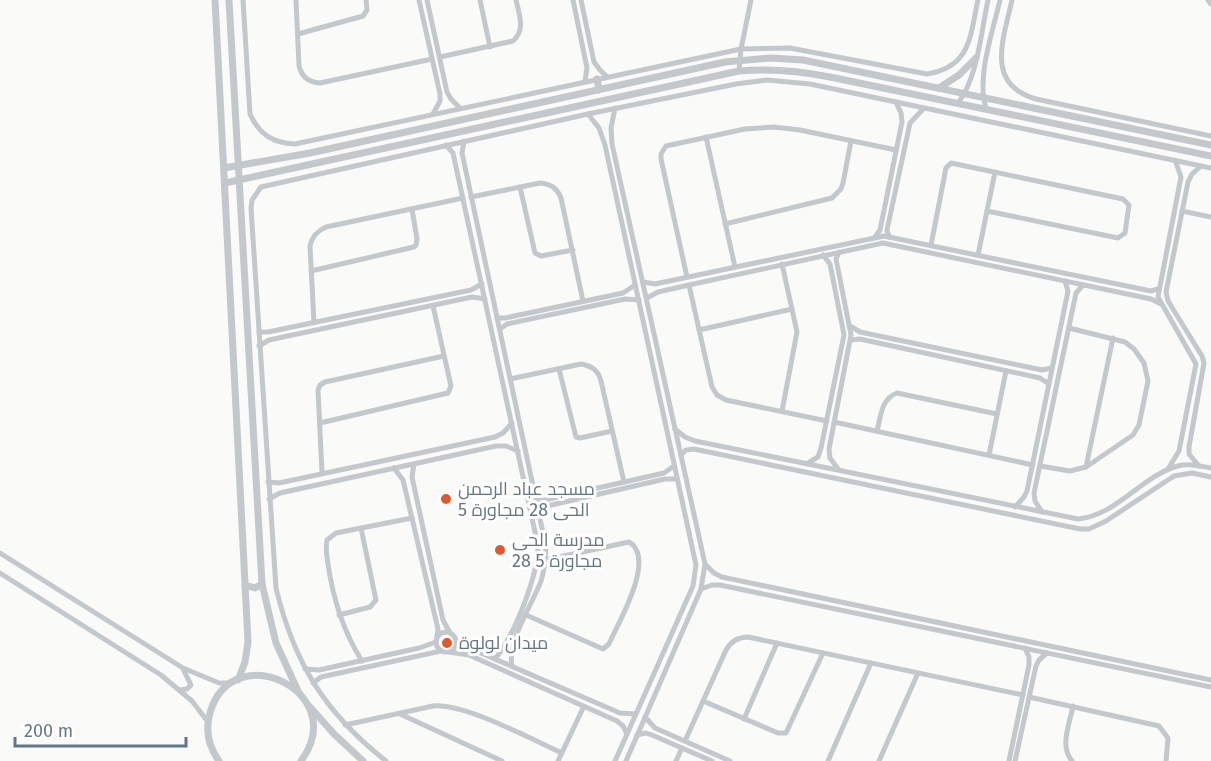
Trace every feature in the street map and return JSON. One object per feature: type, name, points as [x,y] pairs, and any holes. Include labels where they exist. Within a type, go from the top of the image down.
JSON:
[{"type":"street","points":[[215,0],[248,652],[235,681],[214,702],[208,722],[210,743],[219,761]]},
{"type":"street","points":[[229,0],[262,584],[276,643],[298,691],[334,734],[363,761]]},
{"type":"street","points":[[243,0],[250,114],[262,133],[283,144],[295,144],[741,49],[790,48],[927,74],[946,69],[962,57],[968,46],[978,0]]},
{"type":"street","points":[[296,0],[301,73],[312,82],[320,83],[432,59]]},
{"type":"street","points":[[298,34],[363,16],[367,10],[366,0]]},
{"type":"street","points":[[419,0],[440,98],[433,114]]},
{"type":"street","points":[[427,0],[447,92],[460,108]]},
{"type":"street","points":[[480,0],[490,47]]},
{"type":"street","points":[[440,57],[513,41],[520,33],[521,22],[516,0]]},
{"type":"street","points":[[573,0],[587,68],[585,81]]},
{"type":"street","points":[[581,0],[594,62],[607,76]]},
{"type":"street","points":[[739,71],[751,0]]},
{"type":"street","points":[[958,103],[965,93],[972,74],[988,0]]},
{"type":"street","points":[[986,108],[983,97],[984,75],[1000,0]]},
{"type":"street","points":[[1012,0],[1000,58],[1001,67],[1010,85],[1017,91],[1036,99],[1211,141]]},
{"type":"street","points":[[1208,0],[1211,4]]},
{"type":"street","points":[[975,14],[985,15]]},
{"type":"street","points":[[996,17],[1008,20]]},
{"type":"street","points":[[938,88],[959,75],[976,57]]},
{"type":"street","points":[[224,168],[310,153],[740,60],[771,58],[803,60],[1211,141]]},
{"type":"street","points":[[225,183],[739,71],[773,69],[806,72],[1209,156],[1211,141]]},
{"type":"street","points":[[972,74],[984,75]]},
{"type":"street","points":[[597,79],[599,90]]},
{"type":"street","points":[[386,761],[345,725],[313,683],[284,623],[276,588],[269,499],[251,208],[255,193],[269,184],[615,108],[766,80],[799,82],[1211,168]]},
{"type":"street","points":[[875,237],[880,230],[902,119],[896,102]]},
{"type":"street","points":[[615,108],[611,128],[612,144],[705,564],[701,589],[626,761]]},
{"type":"street","points":[[889,237],[887,230],[910,123],[924,108]]},
{"type":"street","points":[[588,114],[602,134],[696,572],[693,586],[615,761]]},
{"type":"street","points":[[687,278],[661,154],[670,144],[748,128],[774,127],[896,150]]},
{"type":"street","points":[[706,137],[735,267]]},
{"type":"street","points":[[464,141],[461,151],[545,541],[545,560],[541,579],[510,651],[512,666]]},
{"type":"street","points":[[725,224],[832,198],[841,189],[843,183],[851,141]]},
{"type":"street","points":[[446,145],[453,153],[537,535],[538,557],[531,584],[504,649],[495,659]]},
{"type":"street","points":[[310,153],[313,164]]},
{"type":"street","points":[[1168,470],[1179,452],[1196,364],[1158,297],[1181,177],[1176,160]]},
{"type":"street","points":[[931,245],[947,165],[954,163],[1126,200],[1130,205],[1125,233],[1115,238],[987,211]]},
{"type":"street","points":[[1200,466],[1188,450],[1204,370],[1202,356],[1166,295],[1189,179],[1202,166]]},
{"type":"street","points":[[978,255],[994,172]]},
{"type":"street","points":[[471,197],[540,183],[548,184],[556,189],[561,198],[583,301]]},
{"type":"street","points":[[520,187],[537,255],[573,250]]},
{"type":"street","points":[[314,323],[310,246],[311,240],[318,232],[327,227],[463,198]]},
{"type":"street","points":[[311,271],[414,247],[417,239],[412,209]]},
{"type":"street","points":[[1182,211],[1211,217]]},
{"type":"street","points":[[643,282],[660,283],[875,237],[889,237],[1151,291],[1158,289]]},
{"type":"street","points":[[646,298],[662,291],[884,243],[1151,299],[1161,304]]},
{"type":"street","points":[[954,258],[955,250]]},
{"type":"street","points":[[839,252],[836,260],[851,340],[829,454],[839,470]]},
{"type":"street","points":[[807,464],[820,453],[844,332],[830,264],[823,255]]},
{"type":"street","points":[[782,264],[797,335],[782,411]]},
{"type":"street","points":[[1015,507],[1026,494],[1033,465],[1068,291],[1065,281]]},
{"type":"street","points":[[660,283],[662,291]]},
{"type":"street","points":[[259,332],[314,323],[471,290],[482,284]]},
{"type":"street","points":[[497,318],[623,293],[635,285]]},
{"type":"street","points":[[689,285],[712,387],[717,395],[726,400],[827,421]]},
{"type":"street","points":[[1042,512],[1034,497],[1077,291],[1083,285]]},
{"type":"street","points":[[260,346],[269,340],[475,297],[485,299]]},
{"type":"street","points":[[500,328],[507,324],[625,299],[639,300]]},
{"type":"street","points":[[320,423],[446,395],[450,391],[451,386],[433,306]]},
{"type":"street","points":[[699,330],[792,309]]},
{"type":"street","points":[[850,326],[860,332],[1031,368],[1044,370],[1052,368]]},
{"type":"street","points":[[1040,466],[1070,471],[1086,467],[1133,435],[1139,424],[1148,381],[1147,369],[1134,349],[1125,342],[1113,338],[1069,328]]},
{"type":"street","points":[[1086,467],[1113,338]]},
{"type":"street","points":[[851,340],[860,339],[1006,370],[1042,379],[1049,384]]},
{"type":"street","points":[[649,349],[657,347]]},
{"type":"street","points":[[322,473],[318,390],[323,383],[444,356]]},
{"type":"street","points":[[1202,356],[1211,360]]},
{"type":"street","points":[[510,379],[581,364],[596,371],[601,381],[624,482]]},
{"type":"street","points":[[1204,370],[1211,368]]},
{"type":"street","points":[[559,369],[574,435],[580,438],[612,431]]},
{"type":"street","points":[[989,455],[1006,370]]},
{"type":"street","points":[[877,431],[884,403],[897,393],[997,414]]},
{"type":"street","points":[[834,422],[1033,465]]},
{"type":"street","points":[[268,482],[279,483],[495,436],[502,433],[512,423]]},
{"type":"street","points":[[675,429],[695,441],[1070,518],[1087,518],[1102,512],[1178,466],[1211,468]]},
{"type":"street","points":[[269,499],[280,493],[496,446],[506,446],[518,451]]},
{"type":"street","points":[[681,455],[686,450],[694,449],[1071,529],[1089,529],[1098,526],[1174,477],[1192,473],[1211,477]]},
{"type":"street","points":[[414,464],[412,477],[443,620],[455,640],[620,713],[635,714]]},
{"type":"street","points":[[537,500],[664,473],[675,466]]},
{"type":"street","points":[[394,468],[403,480],[438,629],[437,647],[441,651]]},
{"type":"street","points":[[539,510],[547,506],[665,479],[677,480]]},
{"type":"street","points":[[1132,492],[1137,500]]},
{"type":"street","points":[[362,661],[339,615],[329,571],[326,544],[332,535],[412,518]]},
{"type":"street","points":[[339,615],[370,607],[376,600],[362,528]]},
{"type":"street","points":[[526,615],[597,648],[605,648],[639,574],[636,550],[629,542],[545,560]]},
{"type":"street","points":[[0,553],[183,668],[219,684],[259,675],[273,677],[287,682],[298,691]]},
{"type":"street","points":[[705,564],[722,577],[1211,680]]},
{"type":"street","points":[[0,573],[149,667],[180,690],[208,722]]},
{"type":"street","points":[[246,585],[255,588],[262,584]]},
{"type":"street","points":[[701,589],[720,585],[1211,687]]},
{"type":"street","points":[[903,623],[905,615]]},
{"type":"street","points":[[674,628],[683,632]]},
{"type":"street","points":[[305,669],[317,671],[419,648],[445,632],[450,633]]},
{"type":"street","points":[[685,741],[726,650],[735,640],[748,637],[1023,695]]},
{"type":"street","points":[[449,652],[454,648],[455,640]]},
{"type":"street","points":[[744,719],[777,643]]},
{"type":"street","points":[[1012,760],[1029,665],[1029,657],[1024,648]]},
{"type":"street","points":[[313,683],[321,677],[441,651],[469,655],[620,723],[627,734]]},
{"type":"street","points":[[703,701],[780,734],[788,732],[823,653]]},
{"type":"street","points":[[1012,760],[1036,666],[1047,653]]},
{"type":"street","points":[[1127,669],[1129,662]]},
{"type":"street","points":[[828,761],[871,663]]},
{"type":"street","points":[[1029,665],[1036,666]]},
{"type":"street","points":[[180,690],[187,689],[190,684],[183,668]]},
{"type":"street","points":[[879,761],[918,673]]},
{"type":"street","points":[[1029,696],[1159,726],[1168,738],[1166,761]]},
{"type":"street","points":[[301,761],[310,746],[313,731],[312,717],[307,703]]},
{"type":"street","points":[[345,725],[432,706],[452,706],[562,753]]},
{"type":"street","points":[[558,761],[584,706]]},
{"type":"street","points":[[1072,761],[1066,752],[1065,744],[1073,706]]},
{"type":"street","points":[[399,713],[502,761]]},
{"type":"street","points":[[645,717],[655,728],[730,761]]},
{"type":"street","points":[[652,735],[655,728]]},
{"type":"street","points":[[637,735],[646,733],[652,735],[711,761]]},
{"type":"street","points":[[676,761],[682,748]]},
{"type":"place","name":"مسجد عباد الرحمن الحى 28 مجاورة 5","points":[[446,499]]},
{"type":"place","name":"مدرسة الحى 28 مجاورة 5","points":[[500,550]]},
{"type":"place","name":"ميدان لولوة","points":[[447,643]]}]
